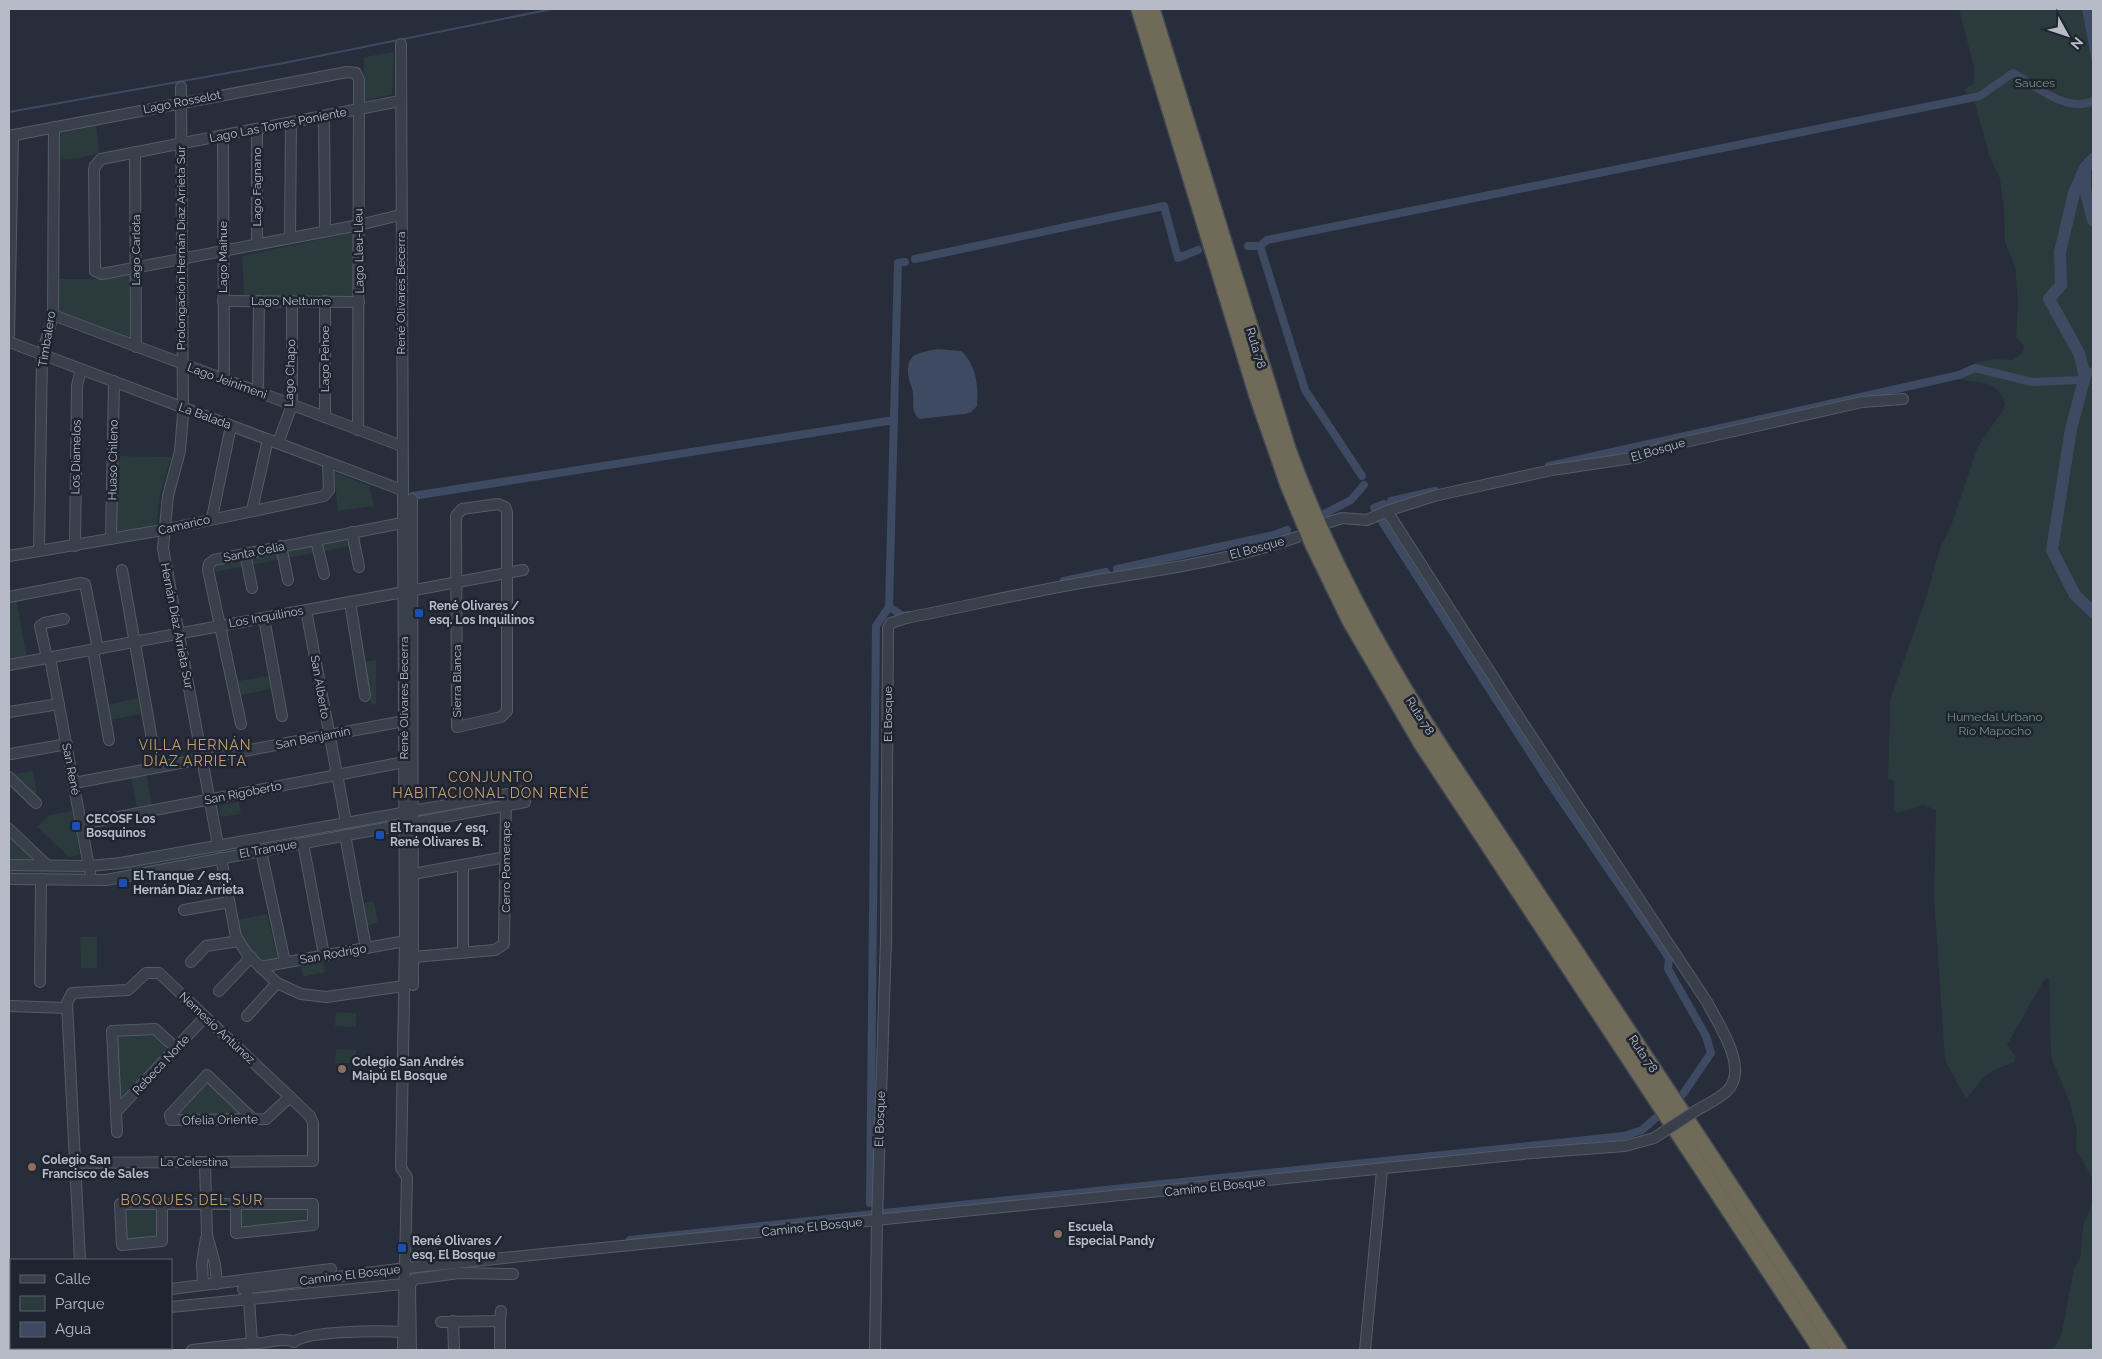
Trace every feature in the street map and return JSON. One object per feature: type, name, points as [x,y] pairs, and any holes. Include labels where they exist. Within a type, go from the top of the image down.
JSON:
[{"type":"highway","name":"Ruta 78","points":[[1139,9],[1267,425],[1304,523],[1342,605],[1381,678],[1421,743],[1821,1350]]},
{"type":"highway","name":"Ruta 78","points":[[1152,9],[1288,450],[1311,508],[1349,592],[1394,673],[1442,749],[1838,1350]]},
{"type":"street","name":"René Olivares Becerra","points":[[401,44],[402,523],[408,592],[408,823],[405,941],[409,986]]},
{"type":"street","name":"Lago Rosselot","points":[[11,135],[347,72],[356,73]]},
{"type":"street","name":"Lago Lleu-Lleu","points":[[356,73],[359,80],[358,430]]},
{"type":"street","name":"Prolongación Hernán Díaz Arrieta Sur","points":[[181,87],[182,408]]},
{"type":"street","name":"Lago Las Torres Poniente","points":[[136,267],[102,274],[96,273],[94,170],[97,162],[106,158],[135,152],[400,101]]},
{"type":"street","points":[[324,117],[325,231]]},
{"type":"street","points":[[290,238],[291,123]]},
{"type":"street","name":"Timbalero","points":[[39,551],[42,355],[53,315],[54,127]]},
{"type":"street","name":"Lago Fagnano","points":[[257,130],[257,244]]},
{"type":"street","points":[[9,336],[11,135]]},
{"type":"street","name":"Lago Maihue","points":[[223,136],[224,379]]},
{"type":"street","name":"Lago Carlota","points":[[135,152],[136,347]]},
{"type":"street","points":[[136,267],[359,225],[400,215]]},
{"type":"street","name":"Lago Neltume","points":[[224,301],[359,302]]},
{"type":"street","points":[[258,301],[258,392]]},
{"type":"street","name":"Lago Chapo","points":[[278,443],[292,405],[292,301]]},
{"type":"street","name":"Lago Pehoe","points":[[325,301],[325,417]]},
{"type":"street","name":"Lago Jeinimeni","points":[[53,315],[402,446]]},
{"type":"street","name":"La Balada","points":[[9,342],[402,490]]},
{"type":"street","name":"Los Diamelos","points":[[75,546],[78,386],[81,369]]},
{"type":"street","name":"Huaso Chileno","points":[[111,539],[114,381]]},
{"type":"street","name":"El Bosque","points":[[1327,524],[1342,518],[1367,520],[1387,511],[1434,496],[1552,470],[1639,457],[1663,446],[1862,402],[1903,398]]},
{"type":"street","name":"Hernán Díaz Arrieta Sur","points":[[182,408],[180,451],[168,496],[163,548],[218,845]]},
{"type":"street","points":[[212,518],[231,426]]},
{"type":"street","points":[[252,510],[268,439]]},
{"type":"street","name":"Camarico","points":[[9,556],[164,530],[212,518],[325,495],[329,490],[328,463]]},
{"type":"street","name":"René Olivares Becerra","points":[[408,811],[404,762],[404,722],[412,499]]},
{"type":"street","name":"Sierra Blanca","points":[[503,505],[507,512],[507,708],[504,715],[457,727],[456,583],[456,516],[462,509],[503,505]]},
{"type":"street","name":"Camino El Bosque","points":[[217,1284],[222,1288],[243,1289],[406,1268],[1382,1170],[1532,1153],[1625,1146],[1654,1138],[1728,1091],[1735,1072],[1732,1049],[1707,1002],[1520,719],[1387,511]]},
{"type":"street","name":"Santa Celia","points":[[241,724],[208,566],[214,560],[245,553],[402,523]]},
{"type":"street","points":[[352,532],[359,567]]},
{"type":"street","name":"El Bosque","points":[[877,1221],[886,940],[888,628],[891,623],[906,618],[1110,578],[1148,573],[1270,547],[1297,537]]},
{"type":"street","points":[[316,540],[324,574]]},
{"type":"street","points":[[281,546],[288,580]]},
{"type":"street","points":[[245,553],[252,588]]},
{"type":"street","points":[[122,570],[152,740]]},
{"type":"street","name":"Los Inquilinos","points":[[9,665],[523,570]]},
{"type":"street","points":[[9,597],[80,583],[85,584],[109,740]]},
{"type":"street","points":[[350,602],[365,696]]},
{"type":"street","name":"San Alberto","points":[[306,610],[346,822]]},
{"type":"street","points":[[264,618],[282,716]]},
{"type":"street","name":"San René","points":[[64,619],[44,623],[40,626],[59,704],[92,880]]},
{"type":"street","points":[[9,712],[59,704]]},
{"type":"street","name":"San Benjamín","points":[[74,783],[404,722]]},
{"type":"street","points":[[10,754],[67,744]]},
{"type":"street","name":"San Rigoberto","points":[[82,824],[404,762]]},
{"type":"street","points":[[9,777],[36,803]]},
{"type":"street","name":"El Tranque","points":[[9,865],[90,866],[121,863],[506,794],[525,796],[506,805],[124,876],[92,880],[9,879]]},
{"type":"street","name":"Cerro Pomerape","points":[[463,952],[498,949],[503,946],[506,939],[506,794]]},
{"type":"street","points":[[362,819],[365,832]]},
{"type":"street","name":"René Olivares Becerra","points":[[403,1350],[403,1284],[406,1268],[407,1177],[401,1168],[409,986],[413,957],[413,874],[408,823]]},
{"type":"street","points":[[9,829],[47,865]]},
{"type":"street","points":[[345,835],[366,948]]},
{"type":"street","points":[[303,843],[324,955]]},
{"type":"street","points":[[261,851],[284,962]]},
{"type":"street","points":[[413,874],[506,857]]},
{"type":"street","points":[[221,858],[229,902],[239,941],[260,967],[277,983],[301,994],[326,997],[409,986]]},
{"type":"street","points":[[121,863],[124,876]]},
{"type":"street","points":[[413,957],[463,952],[463,865]]},
{"type":"street","points":[[40,982],[41,879]]},
{"type":"street","points":[[184,910],[229,902]]},
{"type":"street","points":[[191,962],[206,946],[239,941]]},
{"type":"street","name":"San Rodrigo","points":[[260,967],[405,941]]},
{"type":"street","points":[[219,991],[251,957]]},
{"type":"street","name":"Nemesio Antúnez","points":[[67,1008],[68,996],[75,992],[128,990],[146,972],[155,971],[312,1119],[313,1161]]},
{"type":"street","points":[[247,1016],[277,983]]},
{"type":"street","points":[[9,1006],[67,1008],[80,1259]]},
{"type":"street","name":"Rebeca Norte","points":[[116,1112],[205,1017]]},
{"type":"street","points":[[117,1132],[112,1031],[155,1029],[176,1048]]},
{"type":"street","name":"Ofelia Oriente","points":[[253,1119],[207,1075],[171,1113],[171,1120],[253,1119],[269,1118],[290,1097]]},
{"type":"street","name":"La Celestina","points":[[75,1163],[313,1161]]},
{"type":"street","points":[[203,1285],[202,1263],[207,1235],[205,1162]]},
{"type":"street","points":[[1365,1350],[1382,1170]]},
{"type":"street","points":[[162,1204],[162,1241],[122,1245],[120,1204],[162,1204],[207,1204],[236,1204],[313,1204],[313,1225],[236,1233],[236,1204]]},
{"type":"street","points":[[875,1350],[877,1221]]},
{"type":"street","points":[[207,1235],[215,1264],[217,1284]]},
{"type":"street","name":"Camino El Bosque","points":[[172,1288],[331,1270]]},
{"type":"street","points":[[411,1350],[410,1285],[414,1279],[459,1273],[513,1274]]},
{"type":"street","name":"Camino El Bosque","points":[[172,1307],[403,1284]]},
{"type":"street","points":[[243,1289],[249,1299],[257,1346]]},
{"type":"street","points":[[441,1322],[500,1316],[500,1350]]},
{"type":"street","points":[[454,1321],[454,1350]]},
{"type":"street","points":[[192,1350],[257,1346],[288,1340],[296,1346],[302,1337],[341,1333],[403,1332]]},
{"type":"green space","name":"Humedal Urbano Río Mapocho","points":[[1959,9],[2093,9],[2093,1180],[2076,1149],[2077,1132],[2070,1103],[2051,1057],[2049,978],[2044,980],[2007,1045],[2016,1057],[2014,1062],[1992,1071],[1983,1078],[1966,1099],[1945,1060],[1934,898],[1936,810],[1923,805],[1897,813],[1894,810],[1894,781],[1888,779],[1890,700],[1926,598],[1940,548],[1951,526],[1978,446],[2003,410],[2005,404],[1998,390],[1993,386],[1960,379],[1956,375],[1977,362],[1995,359],[2013,360],[2022,353],[2024,346],[2016,337],[2018,301],[2015,267],[2005,242],[2004,210],[2000,179],[1989,154],[1975,104],[1964,90],[1974,83],[1974,68]]},
{"type":"green space","points":[[394,52],[392,94],[364,101],[364,57]]},
{"type":"green space","points":[[96,122],[99,153],[80,158],[58,160],[59,128]]},
{"type":"green space","points":[[353,232],[354,297],[244,295],[242,256]]},
{"type":"green space","points":[[135,272],[134,340],[58,311],[59,279],[101,279]]},
{"type":"green space","points":[[115,456],[171,457],[160,495],[157,523],[151,527],[114,532]]},
{"type":"green space","points":[[334,472],[369,486],[374,506],[338,511]]},
{"type":"green space","points":[[349,535],[351,546],[215,572],[213,561]]},
{"type":"green space","points":[[16,599],[27,658],[9,661],[9,600]]},
{"type":"green space","points":[[376,660],[376,704],[371,705],[365,662]]},
{"type":"green space","points":[[269,676],[271,689],[241,695],[238,681]]},
{"type":"green space","points":[[138,698],[141,714],[109,720],[106,705]]},
{"type":"green space","points":[[33,771],[38,800],[15,774]]},
{"type":"green space","points":[[146,772],[152,806],[137,809],[131,775]]},
{"type":"green space","points":[[239,802],[241,814],[221,817],[219,805]]},
{"type":"green space","points":[[72,811],[80,855],[69,857],[37,827],[49,815]]},
{"type":"green space","points":[[358,822],[359,828],[127,872],[125,866]]},
{"type":"green space","points":[[10,833],[38,859],[9,859]]},
{"type":"green space","points":[[9,868],[83,868],[83,875],[9,874]]},
{"type":"green space","points":[[374,901],[378,923],[365,926],[361,904]]},
{"type":"green space","points":[[267,914],[278,959],[261,962],[245,943],[236,920]]},
{"type":"green space","points":[[80,937],[97,937],[97,968],[81,968]]},
{"type":"green space","points":[[323,960],[325,972],[303,977],[301,964]]},
{"type":"green space","points":[[336,1012],[356,1013],[356,1027],[335,1026]]},
{"type":"green space","points":[[152,1034],[170,1051],[119,1106],[116,1035]]},
{"type":"green space","points":[[336,1049],[356,1050],[356,1063],[335,1063]]},
{"type":"green space","points":[[206,1079],[244,1116],[172,1116]]},
{"type":"green space","points":[[2093,1202],[2093,1350],[2054,1350],[2062,1332],[2074,1268],[2080,1258],[2083,1226]]},
{"type":"green space","points":[[157,1206],[159,1239],[126,1241],[124,1208]]},
{"type":"green space","points":[[238,1207],[310,1207],[310,1223],[238,1229]]},
{"type":"water","points":[[2082,9],[2093,9],[2093,65],[2092,62]]},
{"type":"water","points":[[938,349],[961,351],[966,356],[975,376],[977,406],[971,412],[965,414],[919,419],[914,410],[913,392],[908,370],[909,364],[911,359],[919,353]]},
{"type":"waterway","points":[[9,112],[284,63],[552,9]]},
{"type":"waterway","points":[[1362,476],[1305,390],[1260,246],[1267,240],[1980,96],[2013,73],[2041,91],[2062,101],[2073,104],[2093,101]]},
{"type":"waterway","points":[[2093,159],[2085,168],[2085,189],[2093,220]]},
{"type":"waterway","points":[[2085,168],[2074,193],[2060,252],[2061,285],[2049,299],[2079,353],[2085,376],[2071,429],[2052,550],[2075,595],[2093,612]]},
{"type":"waterway","points":[[915,259],[1164,206],[1178,258],[1198,250]]},
{"type":"waterway","points":[[1248,246],[1260,246]]},
{"type":"waterway","points":[[870,1203],[876,626],[889,607],[898,263],[905,262]]},
{"type":"waterway","points":[[1549,466],[1959,375],[1975,368],[2032,382],[2078,380],[2093,371]]},
{"type":"waterway","points":[[413,496],[894,420]]},
{"type":"waterway","points":[[1324,514],[1351,500],[1364,485]]},
{"type":"waterway","points":[[1391,501],[1435,491]]},
{"type":"waterway","points":[[1374,508],[1384,504]]},
{"type":"waterway","points":[[1381,520],[1551,785],[1669,958],[1668,969],[1706,1036],[1711,1053],[1683,1094]]},
{"type":"waterway","points":[[1117,569],[1274,535],[1287,530]]},
{"type":"waterway","points":[[1064,581],[1106,572]]},
{"type":"waterway","points":[[889,607],[903,616],[909,615]]},
{"type":"waterway","points":[[884,1213],[1624,1136],[1642,1130],[1657,1117]]},
{"type":"waterway","points":[[630,1240],[874,1214]]},
{"type":"place","name":"René Olivares / esq. Los Inquilinos","points":[[419,613]]},
{"type":"place","name":"CECOSF Los Bosquinos","points":[[76,826]]},
{"type":"place","name":"El Tranque / esq. René Olivares B.","points":[[380,835]]},
{"type":"place","name":"El Tranque / esq. Hernán Díaz Arrieta","points":[[123,883]]},
{"type":"place","name":"Colegio San Andrés Maipú El Bosque","points":[[342,1069]]},
{"type":"place","name":"Colegio San Francisco de Sales","points":[[32,1167]]},
{"type":"place","name":"Escuela Especial Pandy","points":[[1058,1234]]},
{"type":"place","name":"René Olivares / esq. El Bosque","points":[[402,1248]]},
{"type":"district","name":"VILLA HERNÁN DÍAZ ARRIETA","points":[[195,754]]},
{"type":"district","name":"CONJUNTO HABITACIONAL DON RENÉ","points":[[491,786]]},
{"type":"district","name":"BOSQUES DEL SUR","points":[[192,1200]]},
{"type":"park label","name":"Sauces","points":[[2035,83]]}]
